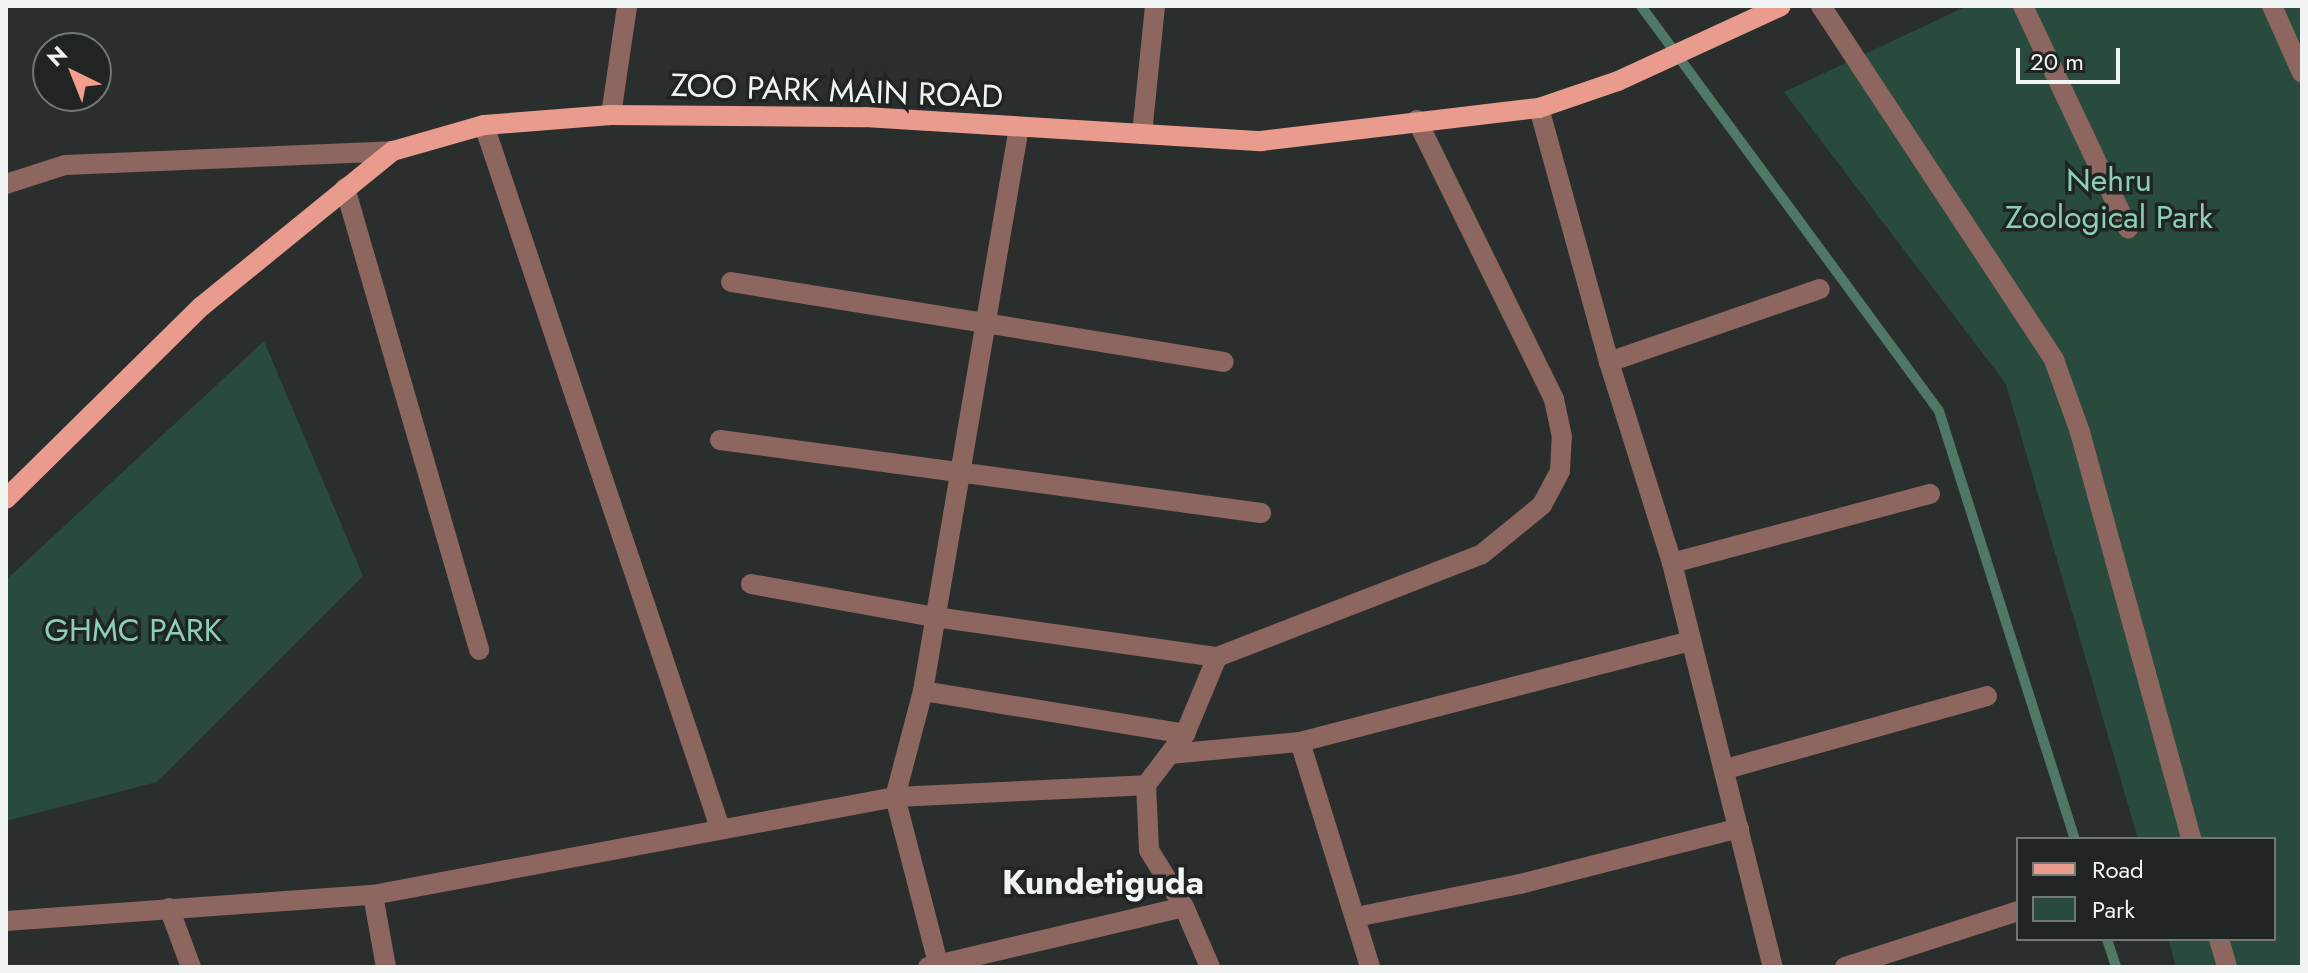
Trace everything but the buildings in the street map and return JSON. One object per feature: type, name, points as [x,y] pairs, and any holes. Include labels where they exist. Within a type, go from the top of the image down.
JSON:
[{"type":"main road","name":"ZOO PARK MAIN ROAD","points":[[6,499],[202,306],[345,188],[393,151],[484,125],[611,115],[865,117],[1261,141],[1417,120],[1539,108],[1618,81],[1781,6]]},
{"type":"street","points":[[611,115],[627,6]]},
{"type":"street","points":[[1142,134],[1155,6]]},
{"type":"street","points":[[1821,6],[2054,360],[2080,432],[2190,837]]},
{"type":"street","points":[[2023,6],[2128,228]]},
{"type":"street","points":[[2272,6],[2302,73]]},
{"type":"street","points":[[1539,108],[1609,362],[1672,563],[1726,769],[1773,967]]},
{"type":"street","points":[[751,584],[935,617],[1217,657],[1482,554],[1542,505],[1560,471],[1562,437],[1554,399],[1417,120]]},
{"type":"street","points":[[484,125],[720,828]]},
{"type":"street","points":[[1019,127],[988,320],[957,472],[923,691],[895,797],[935,966],[1184,907]]},
{"type":"street","points":[[6,184],[65,165],[393,151]]},
{"type":"street","points":[[345,188],[479,650]]},
{"type":"street","points":[[731,282],[988,320],[1224,362]]},
{"type":"street","points":[[1609,362],[1820,289]]},
{"type":"street","points":[[720,440],[1261,513]]},
{"type":"street","points":[[1672,563],[1930,494]]},
{"type":"street","points":[[1170,754],[1300,742],[1691,641]]},
{"type":"street","points":[[1210,967],[1184,907],[1149,850],[1146,785],[1185,734],[1217,657]]},
{"type":"street","points":[[923,691],[1185,734]]},
{"type":"street","points":[[1726,769],[1987,696]]},
{"type":"street","points":[[1300,742],[1370,967]]},
{"type":"street","points":[[6,921],[373,895],[895,797],[1146,785]]},
{"type":"street","points":[[1356,917],[1520,884],[1739,828]]},
{"type":"street","points":[[373,895],[386,967]]},
{"type":"street","points":[[169,908],[191,967]]},
{"type":"street","points":[[1845,967],[2016,912]]},
{"type":"street","points":[[2220,941],[2227,967]]},
{"type":"green space","name":"Nehru Zoological Park","points":[[1967,6],[2302,6],[2302,967],[2176,967],[2169,941],[2276,941],[2276,837],[2137,837],[2006,384],[1784,92]]},
{"type":"green space","name":"GHMC PARK","points":[[264,341],[363,576],[157,782],[6,821],[6,580]]},
{"type":"waterway","points":[[1641,6],[1939,411],[2074,837]]},
{"type":"waterway","points":[[2108,941],[2116,967]]},
{"type":"district","name":"Kundetiguda","points":[[1103,883]]}]
